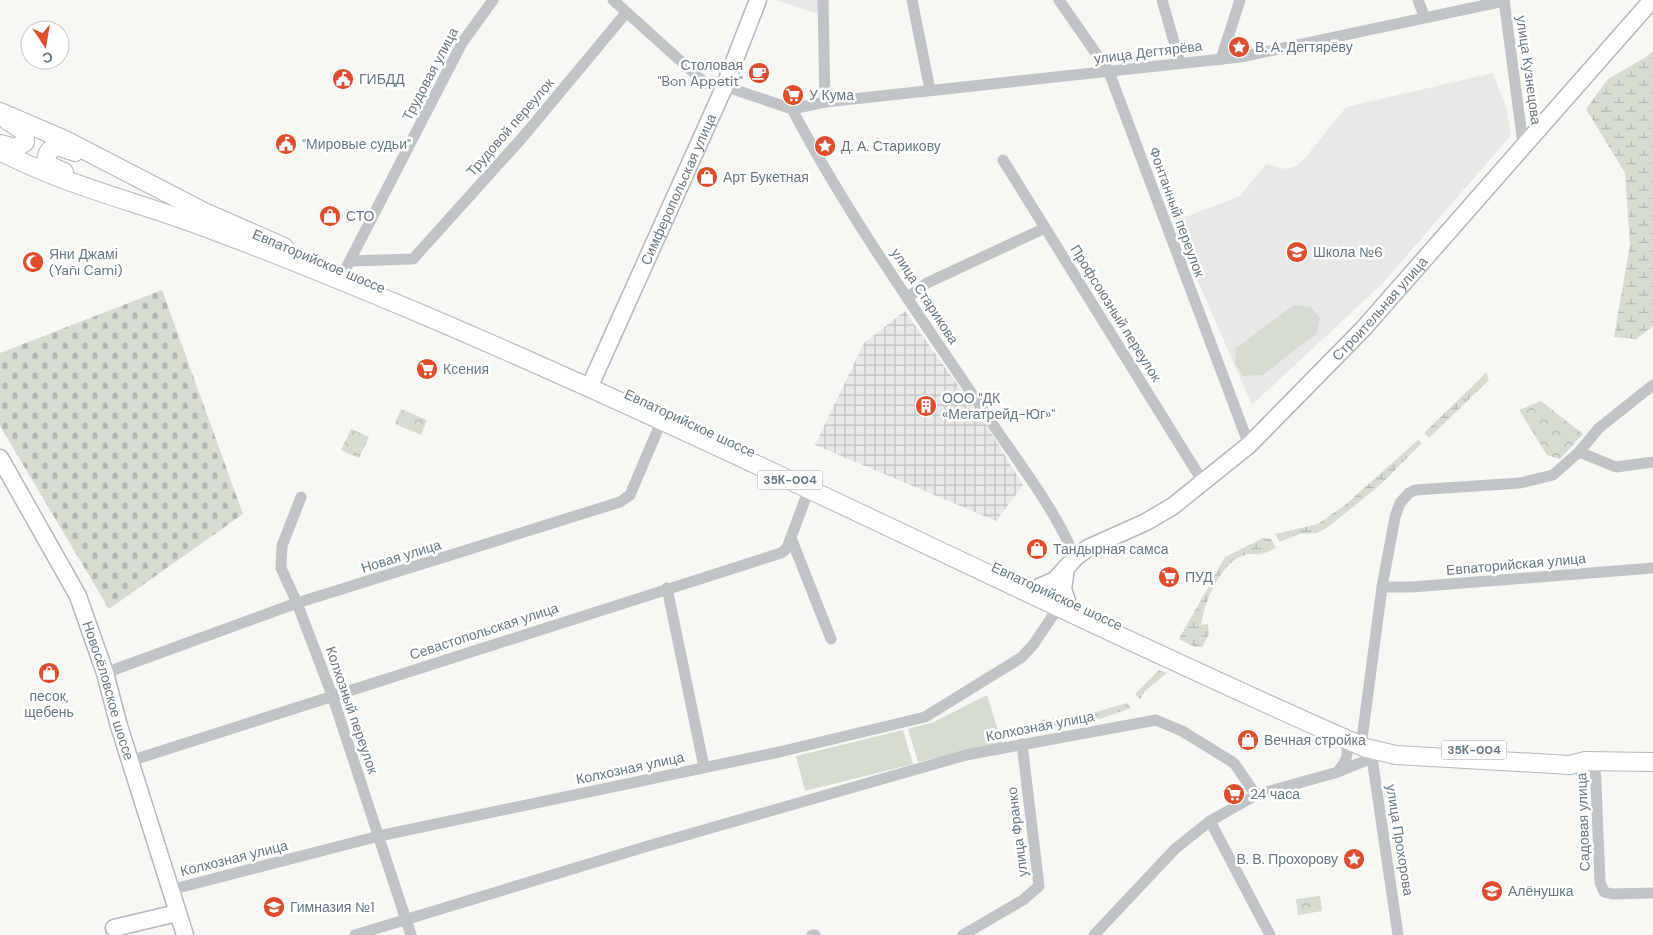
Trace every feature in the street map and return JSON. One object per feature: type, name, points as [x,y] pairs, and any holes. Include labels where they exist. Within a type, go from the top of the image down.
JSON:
[{"type":"main road","name":"Евпаторийское шоссе","points":[[0,112],[92,154],[204,212],[347,267],[800,473],[1039,587],[1063,604],[1368,749],[1396,747],[1569,754],[1590,761],[1653,762]]},
{"type":"main road","points":[[0,117],[17,125],[24,131],[26,137],[25,142],[16,148],[0,144]]},
{"type":"main road","points":[[92,154],[84,155],[57,146],[50,150],[46,161],[50,166],[100,187],[109,195]]},
{"type":"main road","name":"Евпаторийское шоссе","points":[[0,151],[32,167],[197,224],[424,316],[1063,604],[1368,749]]},
{"type":"street","name":"Трудовая улица","points":[[347,267],[462,43],[494,0]]},
{"type":"street","points":[[613,0],[705,83],[792,109]]},
{"type":"street","name":"Симферопольская улица","points":[[593,379],[723,88],[758,0]]},
{"type":"street","points":[[823,0],[825,102]]},
{"type":"street","points":[[912,0],[930,90]]},
{"type":"street","name":"Фонтанный переулок","points":[[1059,0],[1109,72],[1249,445]]},
{"type":"street","points":[[1162,0],[1180,63]]},
{"type":"street","points":[[1221,59],[1240,0]]},
{"type":"street","points":[[1418,0],[1424,16]]},
{"type":"street","name":"улица Дегтярёва","points":[[792,109],[825,102],[1241,56],[1504,0]]},
{"type":"street","name":"улица Кузнецова","points":[[1504,0],[1524,144]]},
{"type":"street","name":"Строительная улица","points":[[1039,587],[1055,580],[1071,563],[1101,541],[1146,522],[1173,506],[1249,445],[1363,329],[1652,0]]},
{"type":"street","name":"Трудовой переулок","points":[[347,267],[413,259],[522,138],[626,13]]},
{"type":"street","name":"улица Старикова","points":[[792,109],[829,175],[907,298],[1029,479],[1070,544],[1071,563]]},
{"type":"street","name":"Профсоюзный переулок","points":[[1003,160],[1203,482]]},
{"type":"street","points":[[907,298],[927,283],[1045,228]]},
{"type":"street","points":[[1653,385],[1599,428],[1579,452],[1616,467],[1653,462]]},
{"type":"street","name":"Новая улица","points":[[105,673],[297,603],[620,502],[630,496],[661,422]]},
{"type":"street","name":"улица Прохорова","points":[[1398,935],[1368,749],[1382,587],[1395,517],[1400,503],[1409,493],[1424,488],[1520,483],[1538,480],[1559,471],[1579,452]]},
{"type":"street","name":"Новосёловское шоссе","points":[[0,458],[78,596],[105,673],[184,935]]},
{"type":"street","name":"Севастопольская улица","points":[[130,761],[781,553],[787,548],[809,489]]},
{"type":"street","name":"Колхозный переулок","points":[[301,497],[282,546],[281,568],[297,603],[332,695],[411,935]]},
{"type":"street","points":[[791,538],[831,639]]},
{"type":"street","points":[[1063,604],[1063,590],[1071,563]]},
{"type":"street","name":"Евпаторийская улица","points":[[1382,587],[1412,587],[1653,568]]},
{"type":"street","points":[[667,588],[693,704],[704,767]]},
{"type":"street","name":"Колхозная улица","points":[[170,890],[379,836],[864,733],[925,717],[1022,657],[1033,646],[1063,604]]},
{"type":"street","name":"Колхозная улица","points":[[355,935],[648,846],[966,755],[1156,720],[1182,731],[1234,763],[1256,795]]},
{"type":"street","points":[[1338,772],[1347,760],[1345,738]]},
{"type":"street","name":"улица Франко","points":[[963,935],[1023,900],[1039,886],[1018,745]]},
{"type":"street","points":[[1094,935],[1175,849],[1210,821],[1256,795],[1338,772],[1368,749]]},
{"type":"street","name":"Садовая улица","points":[[1590,761],[1600,882],[1604,892],[1613,894],[1653,893]]},
{"type":"street","points":[[1210,821],[1270,935]]},
{"type":"street","points":[[114,928],[177,913]]},
{"type":"shaded area","points":[[776,0],[818,0],[818,14]]},
{"type":"shaded area","name":"Школа №6","points":[[1493,73],[1506,107],[1511,135],[1383,283],[1252,405],[1172,222],[1240,196],[1266,164],[1286,169],[1296,166],[1305,158],[1346,107]]},
{"type":"shaded area","points":[[905,311],[988,428],[1023,485],[996,521],[815,445],[864,343]]},
{"type":"green space","points":[[1653,51],[1653,326],[1636,339],[1614,337],[1630,244],[1625,173],[1586,109],[1608,79]]},
{"type":"green space","points":[[162,290],[243,514],[109,609],[0,426],[0,353]]},
{"type":"green space","points":[[1294,305],[1311,307],[1320,318],[1317,333],[1263,375],[1243,376],[1235,364],[1236,348]]},
{"type":"green space","points":[[1486,373],[1489,380],[1429,438],[1424,433]]},
{"type":"green space","points":[[1541,401],[1583,434],[1560,459],[1547,455],[1519,410]]},
{"type":"green space","points":[[401,409],[427,420],[421,435],[395,424]]},
{"type":"green space","points":[[351,429],[369,437],[359,458],[341,450]]},
{"type":"green space","points":[[1418,440],[1422,443],[1380,485],[1328,527],[1317,533],[1299,534],[1280,542],[1275,534],[1318,524],[1345,505]]},
{"type":"green space","points":[[1263,538],[1271,539],[1276,548],[1263,554],[1247,554],[1237,559],[1221,574],[1215,584],[1205,606],[1201,625],[1208,624],[1209,634],[1202,647],[1195,647],[1179,639],[1225,557]]},
{"type":"green space","points":[[1159,670],[1167,673],[1145,691],[1140,699],[1135,694]]},
{"type":"green space","points":[[987,695],[1002,743],[918,762],[908,729],[934,722]]},
{"type":"green space","points":[[1127,703],[1131,708],[1103,718],[1042,728],[1041,720],[1089,714]]},
{"type":"green space","points":[[903,730],[913,764],[805,791],[796,756]]},
{"type":"green space","points":[[1320,896],[1322,911],[1298,915],[1296,899]]},
{"type":"place","name":"В. А. Дегтярёву","points":[[1239,47]]},
{"type":"place","name":"Столовая \"Bon Appetit\"","points":[[759,73]]},
{"type":"place","name":"ГИБДД","points":[[343,79]]},
{"type":"place","name":"У Кума","points":[[793,95]]},
{"type":"place","name":"\"Мировые судьи\"","points":[[286,144]]},
{"type":"place","name":"Д. А. Старикову","points":[[825,146]]},
{"type":"place","name":"Арт Букетная","points":[[707,177]]},
{"type":"place","name":"СТО","points":[[330,216]]},
{"type":"place","name":"Школа №6","points":[[1297,252]]},
{"type":"place","name":"Яни Джамі (Yañı Cami)","points":[[33,262]]},
{"type":"place","name":"Ксения","points":[[427,369]]},
{"type":"place","name":"ООО \"ДК «Мегатрейд-Юг»\"","points":[[926,406]]},
{"type":"place","name":"Тандырная самса","points":[[1037,549]]},
{"type":"place","name":"ПУД","points":[[1169,577]]},
{"type":"place","name":"песок, щебень","points":[[49,673]]},
{"type":"place","name":"Вечная стройка","points":[[1248,740]]},
{"type":"place","name":"24 часа","points":[[1234,794]]},
{"type":"place","name":"В. В. Прохорову","points":[[1354,859]]},
{"type":"place","name":"Алёнушка","points":[[1492,891]]},
{"type":"place","name":"Гимназия №1","points":[[274,907]]}]
